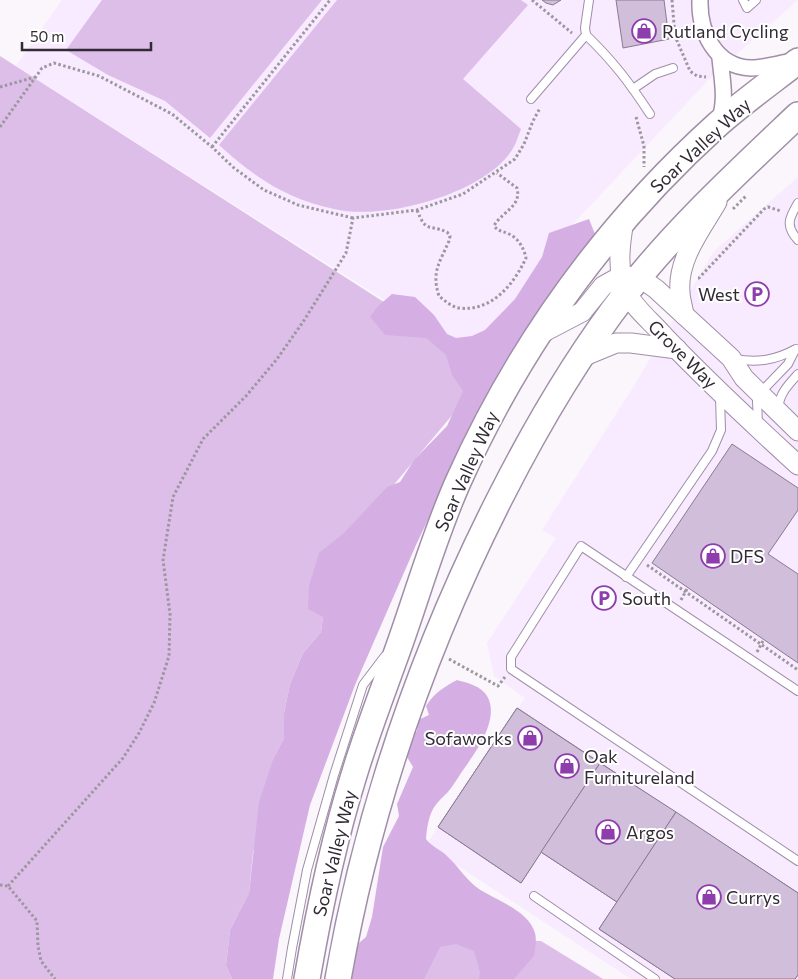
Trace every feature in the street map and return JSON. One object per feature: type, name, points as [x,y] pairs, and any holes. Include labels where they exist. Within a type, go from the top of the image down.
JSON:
[{"type":"highway","name":"Soar Valley Way","points":[[307,979],[329,862],[354,773],[457,484],[496,403],[537,335],[590,260],[625,218],[670,170],[717,125],[798,60]]},
{"type":"highway","name":"Soar Valley Way","points":[[338,979],[346,931],[377,805],[404,720],[432,646],[473,552],[519,460],[629,282],[696,212],[798,115]]},
{"type":"street","points":[[700,0],[700,8],[708,40],[720,58],[724,97],[723,111],[717,125]]},
{"type":"street","points":[[720,58],[734,65],[753,68],[798,60]]},
{"type":"street","points":[[684,315],[680,292],[685,277],[683,264],[727,183]]},
{"type":"street","points":[[537,335],[582,312],[603,286],[629,282],[620,243],[625,218]]},
{"type":"street","name":"Grove Way","points":[[629,282],[684,315],[731,358],[744,378],[798,431]]},
{"type":"street","name":"Grove Way","points":[[629,282],[644,315],[720,392],[798,465]]},
{"type":"street","points":[[582,357],[616,343],[631,343],[677,350]]},
{"type":"lane","points":[[590,0],[585,28],[586,35],[606,54],[634,89],[650,114]]},
{"type":"lane","points":[[743,0],[747,8],[756,0]]},
{"type":"lane","points":[[531,99],[586,35]]},
{"type":"lane","points":[[634,89],[655,74],[673,68]]},
{"type":"lane","points":[[798,203],[790,216],[789,225],[792,234],[798,240]]},
{"type":"lane","points":[[731,358],[748,362],[762,362],[772,360],[796,349]]},
{"type":"lane","points":[[758,428],[757,401],[760,393],[788,364],[796,349]]},
{"type":"lane","points":[[777,410],[780,396],[786,386],[798,374]]},
{"type":"lane","points":[[626,577],[712,452],[721,430],[720,392]]},
{"type":"lane","points":[[798,691],[581,546],[511,656],[511,669],[798,861]]},
{"type":"lane","points":[[287,979],[307,870],[334,775],[363,685],[405,629]]},
{"type":"lane","points":[[534,896],[655,979]]},
{"type":"path","points":[[212,147],[330,0]]},
{"type":"path","points":[[532,0],[572,32],[579,43]]},
{"type":"path","points":[[672,0],[675,36],[690,70],[697,76],[706,77],[711,81]]},
{"type":"path","points":[[0,127],[42,68],[54,63],[98,76],[172,114],[234,168],[264,190],[298,205],[353,218],[417,210],[463,194],[497,173],[515,159],[524,144],[540,107]]},
{"type":"path","points":[[0,87],[36,76]]},
{"type":"path","points":[[633,112],[644,146],[644,169]]},
{"type":"path","points":[[417,210],[422,223],[428,227],[447,232],[450,236],[436,269],[435,279],[439,296],[458,308],[476,306],[500,296],[512,282],[526,258],[522,247],[512,235],[499,231],[494,226],[498,219],[511,209],[518,196],[517,188],[497,173]]},
{"type":"path","points":[[727,216],[750,191]]},
{"type":"path","points":[[685,277],[699,278],[764,209],[774,209],[790,216]]},
{"type":"path","points":[[8,886],[123,758],[154,704],[169,656],[170,614],[163,560],[173,497],[203,439],[246,396],[277,359],[303,322],[346,253],[353,218]]},
{"type":"path","points":[[639,559],[798,670]]},
{"type":"path","points":[[446,658],[498,686],[511,669]]},
{"type":"path","points":[[0,885],[8,886],[37,921],[38,946],[41,960],[55,979]]},
{"type":"shaded area","points":[[62,0],[798,0],[713,75],[572,225],[479,363],[427,327],[16,66]]},
{"type":"shaded area","points":[[102,0],[322,0],[210,138],[165,101],[108,75],[66,50]]},
{"type":"shaded area","points":[[337,0],[521,0],[528,5],[463,79],[521,129],[512,150],[498,166],[456,191],[431,200],[379,211],[355,212],[317,205],[286,193],[258,177],[219,145]]},
{"type":"shaded area","points":[[0,56],[479,363],[464,401],[309,586],[323,617],[321,632],[303,653],[290,684],[284,713],[284,738],[274,757],[253,853],[249,893],[230,930],[226,966],[232,979],[0,979]]},
{"type":"shaded area","points":[[798,177],[798,979],[631,979],[426,845],[525,698],[494,676],[487,643],[556,538],[542,530],[632,389],[714,251]]},
{"type":"shaded area","points":[[589,219],[595,234],[542,308],[479,412],[416,545],[355,685],[310,805],[279,939],[273,979],[232,979],[226,966],[230,930],[249,893],[259,802],[274,757],[284,738],[284,713],[290,684],[303,653],[321,632],[323,617],[308,609],[309,586],[319,553],[344,533],[387,487],[400,482],[414,460],[447,426],[463,391],[452,375],[446,355],[426,338],[385,335],[370,317],[377,307],[392,294],[415,297],[434,315],[447,334],[456,338],[472,336],[485,330],[515,299],[542,257],[549,233]]},
{"type":"shaded area","points":[[457,680],[474,685],[487,696],[491,715],[479,747],[452,787],[433,809],[426,839],[447,856],[479,889],[526,918],[532,925],[535,933],[534,956],[514,979],[479,979],[480,972],[474,951],[456,944],[440,947],[424,979],[347,979],[351,976],[355,964],[354,957],[359,943],[366,937],[372,917],[383,847],[399,816],[397,804],[413,767],[407,757],[407,739],[417,731],[418,720],[429,715],[426,706],[432,697]]},
{"type":"shaded area","points":[[396,941],[541,941],[603,979],[391,979]]},
{"type":"building","points":[[542,0],[561,0],[553,5]]},
{"type":"building","name":"Rutland Cycling","points":[[616,0],[664,0],[669,39],[623,48]]},
{"type":"building","points":[[732,444],[798,488],[798,510],[768,554],[798,574],[798,663],[652,563]]},
{"type":"building","points":[[517,708],[798,893],[798,975],[795,979],[675,979],[599,929],[617,902],[541,852],[521,883],[438,827]]},
{"type":"building","points":[[517,708],[600,763],[521,883],[438,827]]},
{"type":"building","name":"Argos","points":[[600,763],[676,812],[617,902],[541,852]]},
{"type":"building","name":"Currys","points":[[676,812],[798,893],[798,975],[795,979],[675,979],[599,929]]},
{"type":"place","name":"Rutland Cycling","points":[[644,31]]},
{"type":"place","name":"West","points":[[757,294]]},
{"type":"place","name":"DFS","points":[[713,556]]},
{"type":"place","name":"South","points":[[604,598]]},
{"type":"place","name":"Sofaworks","points":[[530,738]]},
{"type":"place","name":"Oak Furnitureland","points":[[567,766]]},
{"type":"place","name":"Argos","points":[[608,832]]},
{"type":"place","name":"Currys","points":[[709,897]]}]
